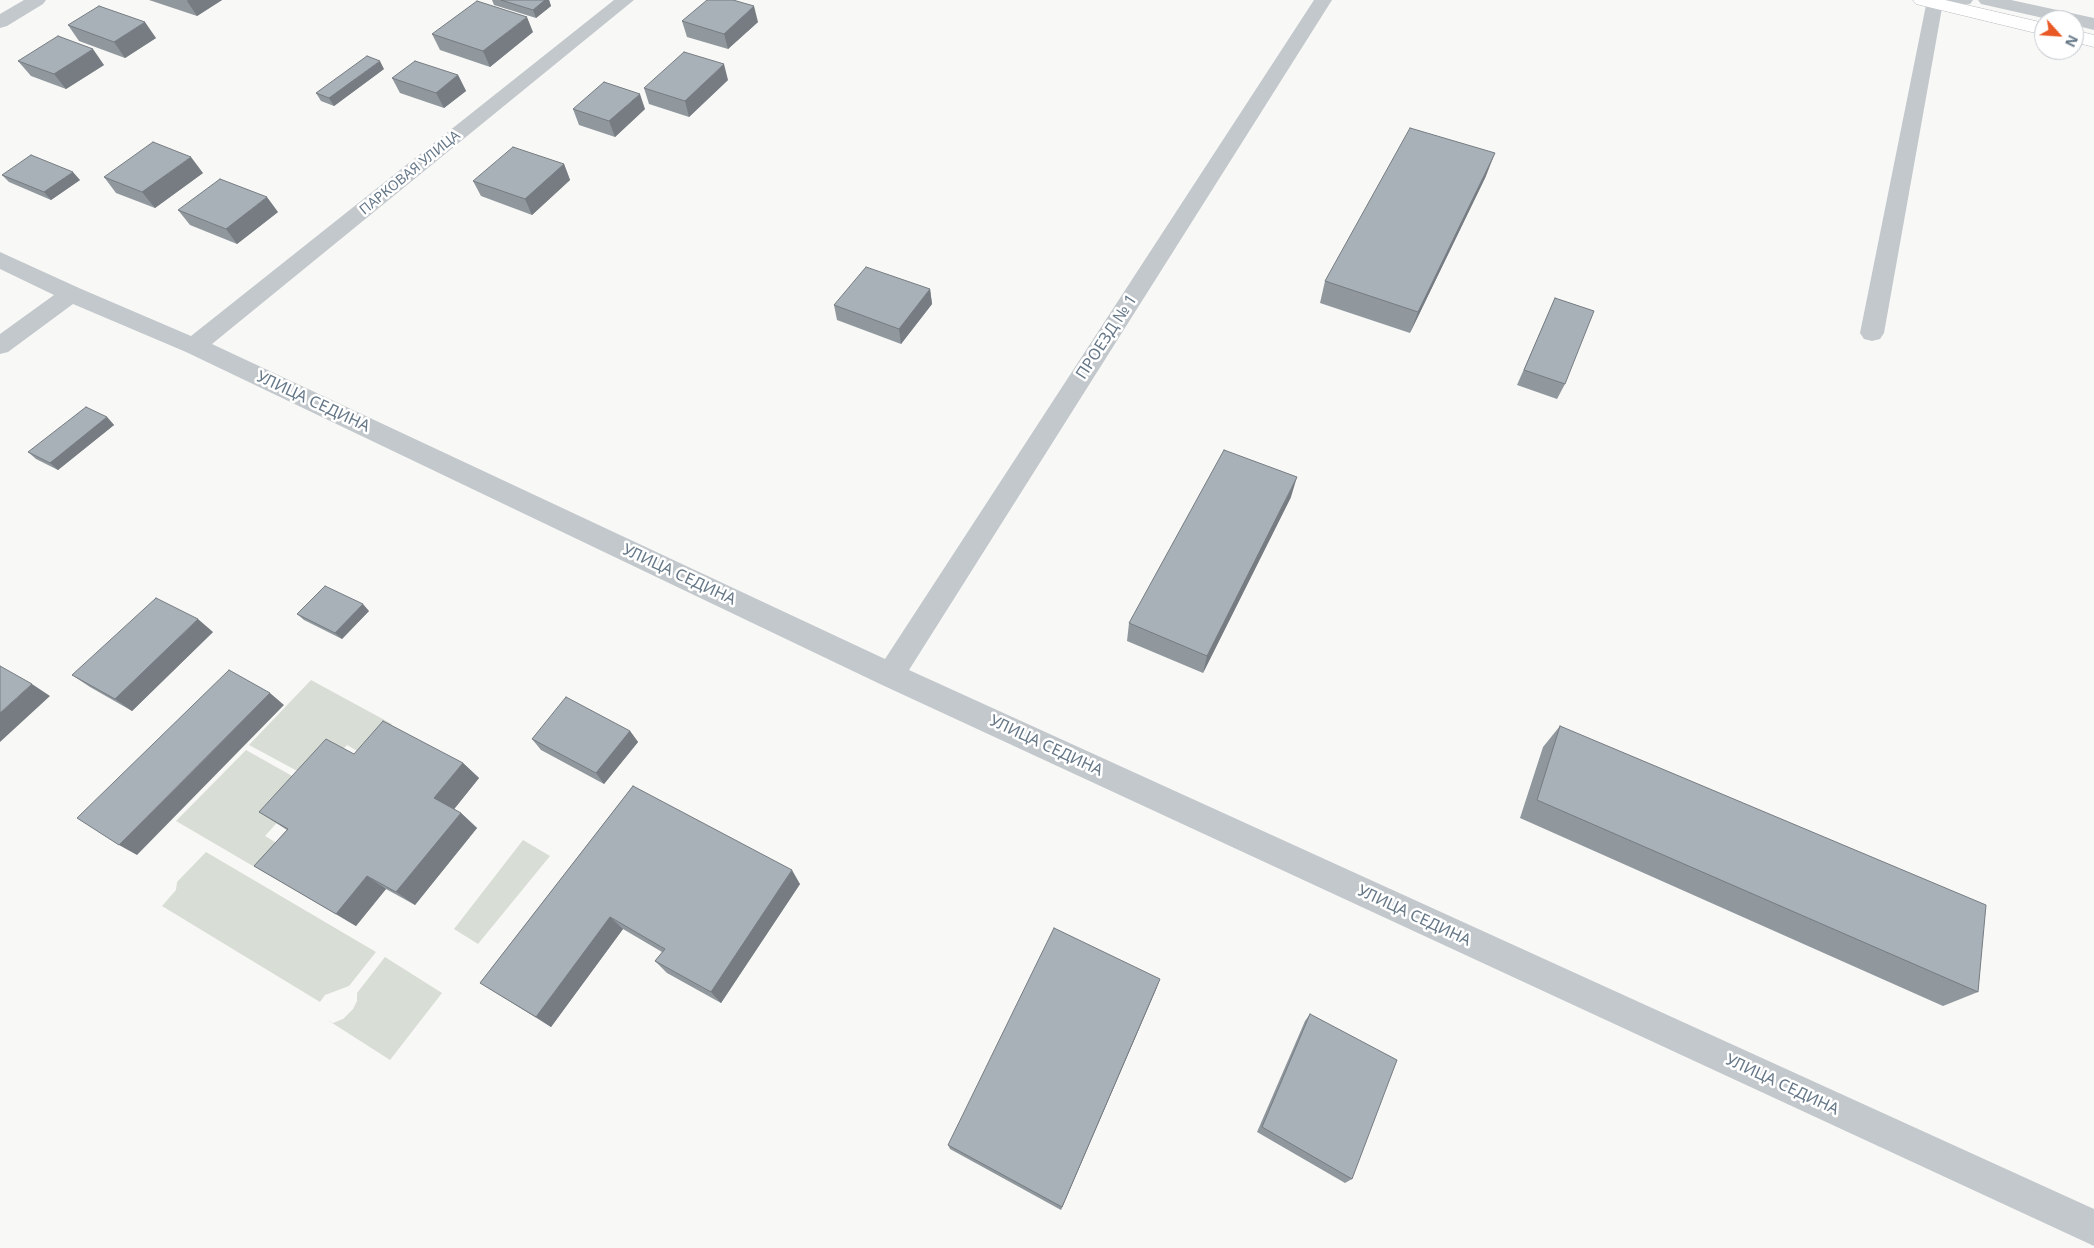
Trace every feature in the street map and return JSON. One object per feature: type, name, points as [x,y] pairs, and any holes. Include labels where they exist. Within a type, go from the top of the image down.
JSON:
[{"type":"main road","points":[[1928,1],[2034,27]]},
{"type":"street","points":[[0,22],[37,0]]},
{"type":"street","name":"ПАРКОВАЯ УЛИЦА","points":[[194,346],[626,0]]},
{"type":"street","name":"ПРОЕЗД № 1","points":[[890,674],[1323,0]]},
{"type":"street","points":[[1872,333],[1928,1],[1964,0]]},
{"type":"street","points":[[1988,0],[2094,24]]},
{"type":"street","name":"УЛИЦА СЕДИНА","points":[[0,260],[71,294],[194,346],[890,674],[2094,1228]]},
{"type":"street","points":[[0,346],[71,294]]},
{"type":"shaded area","points":[[311,680],[392,724],[364,755],[347,745],[314,780],[249,745]]},
{"type":"shaded area","points":[[246,750],[310,786],[265,836],[292,852],[270,876],[176,821]]},
{"type":"shaded area","points":[[523,840],[550,856],[478,944],[454,929]]},
{"type":"shaded area","points":[[206,852],[376,952],[349,986],[325,995],[320,1002],[162,906],[176,890],[177,882]]},
{"type":"shaded area","points":[[385,957],[442,993],[390,1060],[326,1019],[333,1023],[343,1019],[353,1009],[357,1001],[357,993]]},
{"type":"building","points":[[501,0],[545,0],[533,10]]},
{"type":"building","points":[[707,0],[733,0],[754,6],[724,34],[682,21]]},
{"type":"building","points":[[477,1],[527,17],[483,51],[432,34]]},
{"type":"building","points":[[99,6],[145,22],[114,42],[68,25]]},
{"type":"building","points":[[58,36],[93,49],[54,74],[18,61]]},
{"type":"building","points":[[684,52],[724,64],[685,101],[644,88]]},
{"type":"building","points":[[367,56],[380,61],[329,98],[316,93]]},
{"type":"building","points":[[415,61],[458,75],[436,93],[392,78]]},
{"type":"building","points":[[604,82],[640,94],[609,121],[573,109]]},
{"type":"building","points":[[1410,128],[1495,153],[1418,312],[1325,281]]},
{"type":"building","points":[[153,142],[191,157],[142,192],[104,177]]},
{"type":"building","points":[[513,147],[564,164],[525,199],[473,181]]},
{"type":"building","points":[[31,155],[73,172],[44,192],[2,175]]},
{"type":"building","points":[[220,179],[267,197],[226,229],[178,210]]},
{"type":"building","points":[[866,267],[930,289],[899,329],[834,305]]},
{"type":"building","points":[[1555,298],[1594,311],[1565,384],[1524,370]]},
{"type":"building","points":[[86,407],[107,417],[50,463],[28,452]]},
{"type":"building","points":[[1224,450],[1297,477],[1207,656],[1129,623]]},
{"type":"building","points":[[325,586],[363,604],[335,633],[297,614]]},
{"type":"building","points":[[156,598],[198,619],[115,699],[72,675]]},
{"type":"building","points":[[0,666],[32,684],[0,713]]},
{"type":"building","points":[[229,670],[270,693],[119,845],[77,818]]},
{"type":"building","points":[[566,697],[630,731],[596,773],[532,739]]},
{"type":"building","points":[[383,721],[463,763],[434,798],[461,813],[396,892],[367,876],[336,914],[254,866],[288,829],[259,812],[326,739],[354,754]]},
{"type":"building","points":[[1560,726],[1986,905],[1978,992],[1537,800]]},
{"type":"building","points":[[633,786],[792,870],[711,992],[655,961],[665,949],[610,917],[536,1017],[480,983]]},
{"type":"building","points":[[1054,928],[1160,979],[1062,1207],[948,1145]]},
{"type":"building","points":[[1310,1014],[1397,1060],[1352,1179],[1262,1127]]}]
